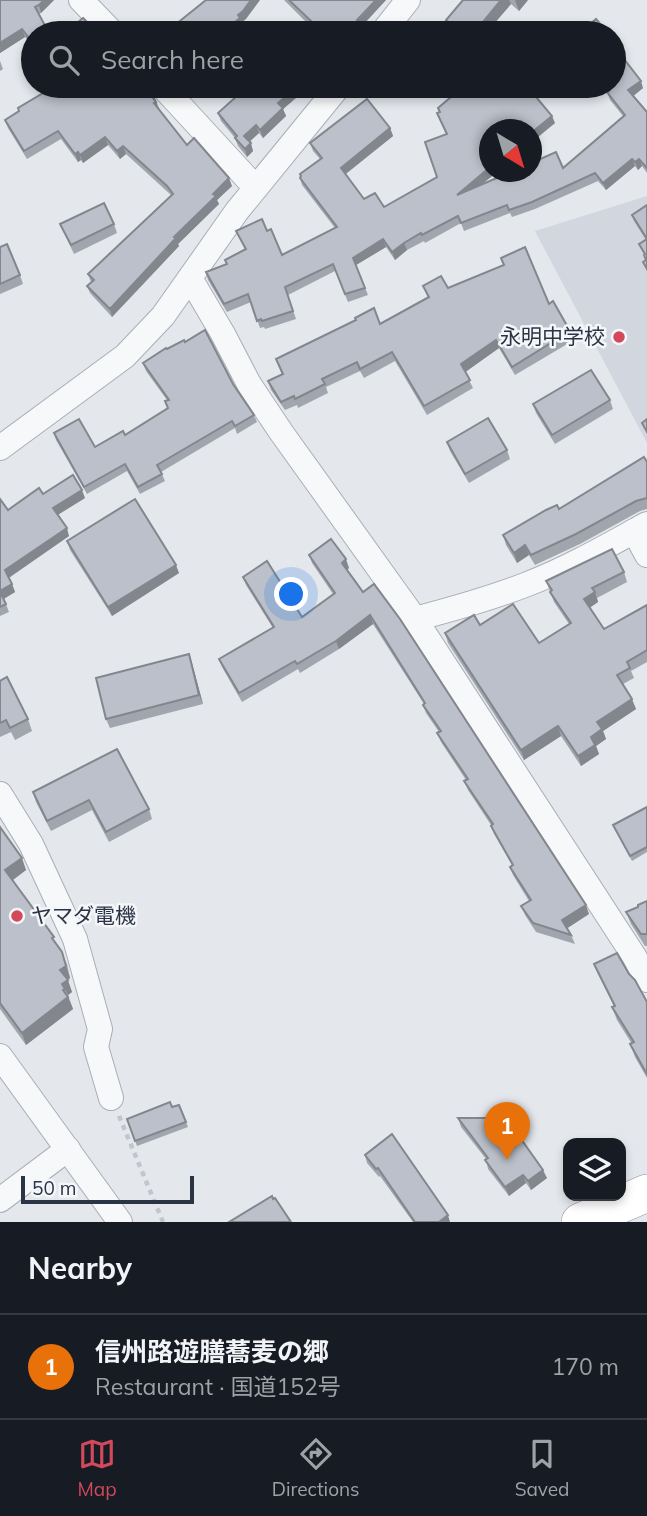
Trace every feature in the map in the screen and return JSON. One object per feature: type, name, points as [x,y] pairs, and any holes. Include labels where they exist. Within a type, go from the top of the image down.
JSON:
[{"type":"highway","points":[[580,1222],[647,1193]]},
{"type":"street","points":[[391,21],[408,0]]},
{"type":"street","points":[[94,4],[105,21]]},
{"type":"street","points":[[173,98],[255,187]]},
{"type":"street","points":[[0,448],[125,356],[163,316],[255,187],[329,98]]},
{"type":"street","points":[[190,278],[249,384],[415,618],[647,980]]},
{"type":"street","points":[[415,618],[479,602],[528,584],[594,554],[641,528],[647,555]]},
{"type":"street","points":[[0,794],[31,844],[75,939],[100,1030],[96,1047],[111,1098]]},
{"type":"street","points":[[3,1067],[68,1149],[120,1222]]},
{"type":"street","points":[[0,1200],[68,1149]]},
{"type":"path","points":[[111,1098],[163,1222]]},
{"type":"shaded area","name":"永明中学校","points":[[647,196],[647,443],[535,231]]},
{"type":"building","points":[[0,0],[44,0],[35,7],[43,21],[21,21],[21,30],[0,43]]},
{"type":"building","points":[[206,0],[251,0],[236,21],[180,21]]},
{"type":"building","points":[[289,0],[376,0],[358,21],[311,21]]},
{"type":"building","points":[[463,0],[501,0],[484,21],[446,20]]},
{"type":"building","points":[[626,62],[641,81],[628,90],[647,112],[647,168],[639,159],[635,162],[632,159],[603,183],[595,173],[509,210],[507,205],[461,223],[458,216],[422,235],[421,233],[392,252],[383,239],[353,258],[365,288],[345,294],[333,264],[285,287],[293,311],[262,321],[257,321],[248,294],[224,304],[206,272],[227,264],[225,260],[246,249],[236,231],[262,219],[267,231],[271,229],[282,255],[337,227],[300,178],[300,174],[322,158],[310,143],[367,99],[390,128],[341,168],[364,199],[375,193],[384,207],[437,177],[425,142],[447,134],[437,113],[440,112],[438,108],[450,98],[537,98],[552,116],[542,124],[542,119],[479,119],[479,176],[457,195],[488,182],[542,182],[542,158],[556,152],[563,168],[625,115],[612,98],[626,98]]},
{"type":"building","points":[[35,98],[153,98],[187,145],[194,138],[229,178],[213,194],[216,196],[174,237],[176,238],[110,309],[87,286],[94,280],[88,274],[173,194],[123,146],[117,151],[105,137],[80,155],[78,152],[75,154],[58,131],[24,151],[5,120],[19,111],[18,108]]},
{"type":"building","points":[[235,98],[284,98],[278,103],[283,108],[260,130],[256,125],[244,136],[251,143],[245,149],[218,113]]},
{"type":"building","points":[[104,203],[114,224],[71,245],[60,224]]},
{"type":"building","points":[[647,205],[647,239],[632,215]]},
{"type":"building","points":[[647,239],[647,269],[643,262],[646,260],[645,254],[639,244]]},
{"type":"building","points":[[7,244],[20,275],[0,284],[0,247]]},
{"type":"building","points":[[525,247],[549,304],[553,301],[570,331],[512,367],[496,340],[461,364],[470,380],[424,406],[392,352],[360,369],[357,362],[322,379],[325,384],[295,399],[294,396],[281,402],[268,381],[283,374],[276,359],[356,320],[355,318],[374,308],[380,324],[429,297],[423,286],[441,276],[448,288],[504,265],[501,258]]},
{"type":"building","points":[[205,330],[233,384],[254,415],[235,426],[232,421],[157,465],[162,474],[138,487],[125,464],[84,487],[54,433],[79,419],[95,447],[123,431],[125,435],[168,408],[165,401],[169,400],[143,363],[166,348],[184,340],[185,342]]},
{"type":"building","points":[[591,370],[610,400],[552,435],[533,404]]},
{"type":"building","points":[[488,418],[507,450],[465,474],[447,442]]},
{"type":"building","points":[[647,419],[647,432],[642,423]]},
{"type":"building","points":[[644,457],[647,462],[647,498],[636,501],[531,555],[525,545],[514,553],[503,535],[546,510],[557,505],[559,509]]},
{"type":"building","points":[[73,475],[82,490],[53,508],[67,528],[5,570],[12,584],[0,591],[0,499],[8,510],[39,488],[43,494]]},
{"type":"building","points":[[135,499],[176,565],[108,607],[67,541]]},
{"type":"building","points":[[331,539],[346,559],[342,563],[363,592],[374,584],[400,619],[586,905],[562,920],[571,935],[533,923],[521,906],[531,900],[510,867],[513,865],[491,826],[493,824],[464,781],[468,779],[437,733],[441,731],[370,615],[336,641],[239,693],[219,659],[274,627],[243,577],[267,561],[302,617],[335,593],[309,555]]},
{"type":"building","points":[[612,549],[624,572],[592,588],[595,592],[584,599],[604,629],[647,605],[647,650],[627,662],[630,668],[617,675],[632,699],[597,722],[602,729],[591,737],[595,745],[578,756],[558,726],[521,750],[445,633],[474,615],[480,625],[513,604],[539,643],[571,623],[550,592],[552,590],[546,581]]},
{"type":"building","points":[[0,592],[6,604],[0,607]]},
{"type":"building","points":[[189,654],[199,695],[106,719],[96,678]]},
{"type":"building","points":[[7,677],[28,719],[10,728],[6,720],[0,723],[0,681]]},
{"type":"building","points":[[117,749],[149,809],[106,832],[89,800],[47,821],[33,792]]},
{"type":"building","points":[[647,807],[647,847],[630,856],[613,825]]},
{"type":"building","name":"ヤマダ電機","points":[[0,827],[22,858],[5,870],[54,937],[52,938],[62,952],[66,966],[60,970],[68,980],[62,984],[68,997],[22,1033],[0,1003]]},
{"type":"building","points":[[647,901],[647,934],[641,934],[626,912]]},
{"type":"building","points":[[617,953],[647,1002],[647,1074],[630,1044],[634,1042],[612,1007],[615,1006],[594,964]]},
{"type":"building","points":[[170,1102],[172,1107],[179,1105],[186,1122],[135,1141],[127,1119]]},
{"type":"building","points":[[501,1115],[506,1118],[543,1170],[528,1181],[523,1175],[505,1187],[485,1160],[488,1158],[458,1118],[489,1118],[492,1122]]},
{"type":"building","points":[[392,1134],[448,1215],[439,1222],[415,1222],[378,1168],[376,1169],[365,1155]]},
{"type":"building","points":[[272,1196],[291,1222],[229,1222]]},
{"type":"place","name":"永明中学校","points":[[619,337]]},
{"type":"place","name":"ヤマダ電機","points":[[17,916]]},
{"type":"place","name":"信州路遊膳蕎麦の郷","points":[[507,1160]]}]
